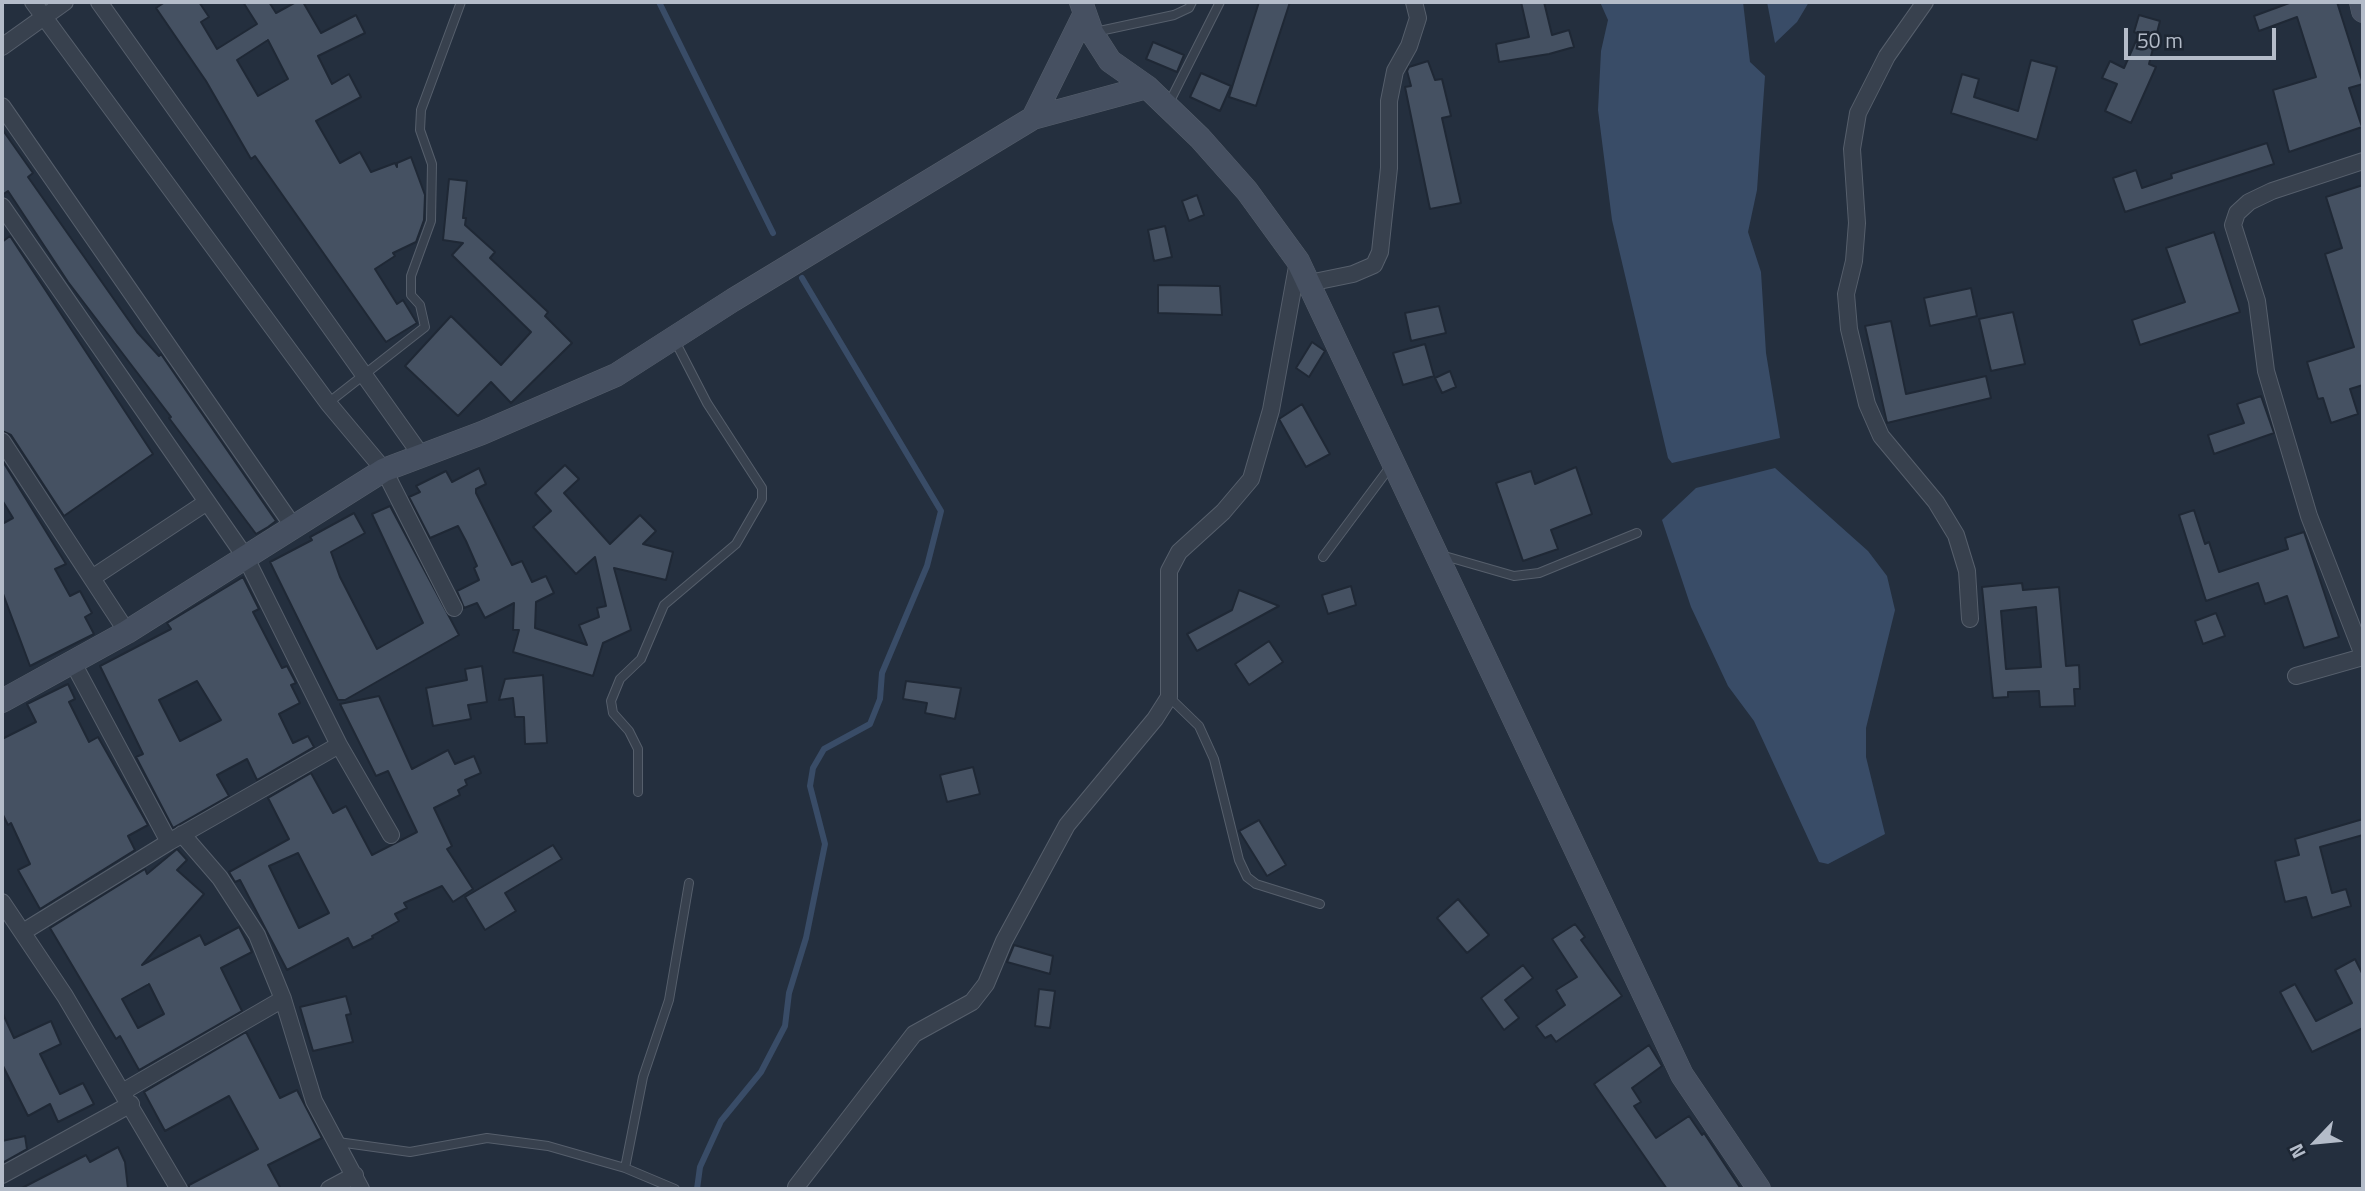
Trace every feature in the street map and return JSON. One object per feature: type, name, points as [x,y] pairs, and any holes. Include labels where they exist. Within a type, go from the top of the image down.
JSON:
[{"type":"main road","points":[[2361,2],[2363,11]]},
{"type":"main road","points":[[1086,16],[1110,61],[1147,88],[1200,138],[1247,191],[1298,261],[1682,1075],[1759,1189]]},
{"type":"main road","points":[[1033,118],[1086,16]]},
{"type":"main road","points":[[2,701],[127,632],[384,470],[616,375],[1033,118],[1147,88]]},
{"type":"street","points":[[33,2],[328,403],[384,470],[454,608]]},
{"type":"street","points":[[2,47],[65,2]]},
{"type":"street","points":[[99,2],[343,341],[364,376],[421,455]]},
{"type":"street","points":[[1308,284],[1353,274],[1374,265],[1380,252],[1389,168],[1389,101],[1395,71],[1409,46],[1418,18],[1414,2]]},
{"type":"street","points":[[1925,2],[1886,56],[1857,113],[1852,149],[1855,248],[1846,294],[1849,329],[1867,404],[1881,436],[1936,502],[1956,535],[1967,571],[1970,619]]},
{"type":"street","points":[[2,106],[293,526]]},
{"type":"street","points":[[2296,676],[2363,656],[2301,490],[2266,371],[2257,301],[2233,225],[2237,213],[2249,202],[2272,191],[2363,161]]},
{"type":"street","points":[[2,206],[246,558],[339,745],[391,835]]},
{"type":"street","points":[[796,1188],[914,1034],[972,1002],[979,993],[1067,825],[1155,719],[1169,697],[1169,571],[1180,552],[1223,512],[1251,479],[1271,410],[1298,261]]},
{"type":"street","points":[[2,441],[127,632]]},
{"type":"street","points":[[92,578],[207,502]]},
{"type":"street","points":[[72,661],[175,838],[220,878],[257,935],[283,999],[314,1101],[358,1182],[329,1189]]},
{"type":"street","points":[[23,932],[175,838],[339,745]]},
{"type":"street","points":[[2,902],[127,1097],[179,1189]]},
{"type":"street","points":[[2,1175],[283,999]]},
{"type":"lane","points":[[328,403],[425,327],[420,305],[411,295],[411,276],[430,222],[432,164],[420,130],[421,110],[461,2]]},
{"type":"lane","points":[[1086,16],[1174,15],[1189,8],[1192,2]]},
{"type":"lane","points":[[1167,106],[1220,2]]},
{"type":"lane","points":[[638,792],[638,749],[629,731],[613,713],[611,701],[620,679],[641,660],[664,604],[736,544],[762,499],[762,488],[707,403],[673,338]]},
{"type":"lane","points":[[1323,557],[1393,463]]},
{"type":"lane","points":[[1436,553],[1514,576],[1539,573],[1637,533]]},
{"type":"lane","points":[[1169,697],[1199,726],[1214,759],[1239,860],[1247,877],[1256,884],[1320,904]]},
{"type":"lane","points":[[625,1168],[643,1077],[668,1000],[689,883]]},
{"type":"lane","points":[[335,1142],[410,1152],[487,1138],[548,1146],[625,1168],[675,1189]]},
{"type":"water","points":[[1600,2],[1743,2],[1750,62],[1765,76],[1757,190],[1748,232],[1761,272],[1766,353],[1780,438],[1672,463],[1668,458],[1612,220],[1598,110],[1601,51],[1608,20]]},
{"type":"water","points":[[1767,2],[1809,2],[1797,22],[1775,43]]},
{"type":"water","points":[[1775,468],[1868,551],[1887,576],[1895,610],[1866,728],[1866,757],[1885,834],[1828,864],[1819,862],[1754,721],[1728,686],[1691,607],[1662,520],[1696,488]]},
{"type":"building","points":[[165,2],[199,2],[209,17],[201,22],[217,49],[257,24],[243,2],[269,2],[276,13],[296,2],[303,2],[321,33],[356,15],[365,33],[318,56],[332,84],[349,74],[361,97],[316,121],[340,163],[360,152],[371,172],[395,163],[397,167],[397,163],[411,157],[425,195],[424,220],[416,242],[393,253],[395,256],[375,269],[397,304],[403,300],[417,323],[386,342],[255,156],[251,159],[206,81],[156,8]],"holes":[[[268,40],[288,79],[258,96],[237,60]]]},
{"type":"building","points":[[1259,2],[1290,2],[1256,106],[1229,97]]},
{"type":"building","points":[[1521,2],[1544,2],[1552,35],[1569,30],[1574,47],[1499,62],[1496,44],[1529,37]]},
{"type":"building","points":[[2292,2],[2337,2],[2363,84],[2349,88],[2362,127],[2289,152],[2273,90],[2316,77],[2297,17],[2259,31],[2254,16]]},
{"type":"building","points":[[2139,15],[2160,21],[2149,64],[2156,67],[2131,123],[2105,111],[2117,84],[2102,78],[2110,61],[2124,68],[2139,34],[2134,32]]},
{"type":"building","points":[[1153,42],[1184,55],[1177,72],[1146,59]]},
{"type":"building","points":[[2031,60],[2057,67],[2037,140],[1951,113],[1962,74],[1979,79],[1974,97],[2018,111]]},
{"type":"building","points":[[1428,61],[1435,80],[1442,79],[1451,116],[1442,118],[1461,203],[1430,209],[1405,87],[1411,86],[1407,71],[1409,67]]},
{"type":"building","points":[[1201,73],[1231,86],[1220,111],[1190,97]]},
{"type":"building","points":[[2,129],[33,173],[28,177],[137,332],[159,356],[161,354],[276,521],[268,527],[256,534],[68,282],[8,191],[2,195]]},
{"type":"building","points":[[2267,143],[2274,164],[2125,212],[2113,178],[2136,170],[2142,188],[2172,178],[2171,174]]},
{"type":"building","points":[[449,179],[467,181],[463,218],[466,218],[465,225],[495,252],[490,258],[548,312],[545,316],[572,343],[511,403],[491,382],[458,416],[405,366],[451,316],[501,365],[531,332],[452,255],[463,243],[443,240]]},
{"type":"building","points":[[2363,185],[2363,385],[2350,389],[2358,414],[2331,423],[2323,398],[2318,399],[2307,362],[2354,347],[2325,254],[2342,248],[2326,197]]},
{"type":"building","points":[[1197,195],[1204,215],[1189,221],[1182,201]]},
{"type":"building","points":[[1165,226],[1172,257],[1154,261],[1148,230]]},
{"type":"building","points":[[2214,232],[2240,312],[2140,345],[2132,320],[2185,302],[2166,248]]},
{"type":"building","points":[[10,236],[153,454],[64,516],[11,435],[2,431],[2,242]]},
{"type":"building","points":[[1158,285],[1220,286],[1222,315],[1158,313]]},
{"type":"building","points":[[1971,288],[1977,316],[1930,326],[1924,298]]},
{"type":"building","points":[[1439,306],[1446,333],[1411,341],[1405,313]]},
{"type":"building","points":[[2013,312],[2025,364],[1991,371],[1979,319]]},
{"type":"building","points":[[1891,321],[1906,394],[1986,376],[1991,398],[1887,423],[1865,326]]},
{"type":"building","points":[[1312,342],[1325,351],[1309,377],[1296,368]]},
{"type":"building","points":[[1425,344],[1434,376],[1403,385],[1393,353]]},
{"type":"building","points":[[1450,371],[1456,387],[1442,393],[1435,378]]},
{"type":"building","points":[[2261,396],[2274,433],[2214,454],[2208,435],[2244,423],[2237,404]]},
{"type":"building","points":[[1302,404],[1330,454],[1306,467],[1279,419]]},
{"type":"building","points":[[2,460],[66,564],[55,569],[70,596],[80,591],[92,613],[85,617],[94,634],[30,666],[2,591],[2,524],[13,518],[2,500]]},
{"type":"building","points":[[565,465],[579,479],[564,493],[610,544],[640,515],[656,531],[643,544],[673,552],[666,580],[614,568],[631,630],[603,643],[593,676],[513,652],[519,630],[513,630],[514,603],[485,618],[477,603],[464,608],[457,591],[479,580],[474,568],[477,566],[466,541],[458,526],[430,538],[409,497],[420,492],[416,486],[446,471],[452,482],[479,468],[486,484],[476,489],[476,493],[512,565],[522,561],[532,582],[546,576],[554,593],[536,602],[535,628],[587,645],[579,625],[599,617],[597,608],[606,606],[595,557],[576,574],[533,527],[551,511],[535,493]]},
{"type":"building","points":[[1576,467],[1592,514],[1551,530],[1558,549],[1523,561],[1496,483],[1531,471],[1535,484]]},
{"type":"building","points":[[390,506],[459,635],[345,700],[338,700],[270,562],[312,540],[310,537],[354,513],[365,533],[331,552],[340,577],[377,649],[423,623],[372,514]]},
{"type":"building","points":[[2194,510],[2205,544],[2209,542],[2219,572],[2288,549],[2285,538],[2304,532],[2339,637],[2304,648],[2287,596],[2265,604],[2258,583],[2206,601],[2179,515]]},
{"type":"building","points":[[243,577],[259,609],[253,612],[282,668],[287,666],[296,683],[291,685],[300,703],[279,714],[293,743],[308,736],[314,747],[257,780],[247,759],[217,775],[229,796],[173,828],[136,757],[143,754],[100,666],[171,629],[167,623]],"holes":[[[197,681],[221,720],[180,741],[159,700]]]},
{"type":"building","points":[[2022,583],[2023,590],[2059,587],[2066,666],[2079,665],[2080,689],[2074,689],[2075,706],[2040,707],[2039,691],[2008,692],[2008,697],[1993,698],[1982,587]],"holes":[[[2036,607],[2041,667],[2006,669],[2001,611]]]},
{"type":"building","points":[[1351,586],[1356,605],[1328,614],[1322,595]]},
{"type":"building","points":[[1239,590],[1279,606],[1197,651],[1187,634],[1232,610]]},
{"type":"building","points":[[2216,613],[2225,636],[2203,644],[2195,621]]},
{"type":"building","points":[[1269,641],[1283,662],[1249,685],[1235,664]]},
{"type":"building","points":[[482,666],[487,702],[468,705],[471,719],[433,726],[426,688],[467,680],[465,669]]},
{"type":"building","points":[[543,675],[547,743],[525,744],[524,717],[515,717],[513,698],[499,700],[505,679]]},
{"type":"building","points":[[906,681],[961,688],[955,719],[925,713],[927,703],[903,699]]},
{"type":"building","points":[[68,684],[75,699],[69,702],[89,742],[98,737],[148,825],[128,836],[135,850],[40,909],[18,870],[30,864],[11,823],[8,825],[2,813],[2,739],[36,722],[27,704]]},
{"type":"building","points":[[379,696],[412,769],[448,750],[455,764],[474,756],[481,773],[465,780],[467,785],[458,790],[460,795],[434,808],[452,846],[447,849],[473,889],[453,902],[442,886],[404,903],[407,908],[395,914],[399,921],[372,936],[373,938],[353,948],[348,938],[287,970],[240,880],[235,882],[229,872],[289,839],[268,798],[311,773],[333,813],[346,806],[372,855],[417,832],[388,771],[376,776],[340,704]],"holes":[[[298,853],[329,913],[299,928],[269,866]]]},
{"type":"building","points":[[973,767],[980,794],[947,802],[940,775]]},
{"type":"building","points":[[2363,819],[2363,835],[2320,847],[2332,893],[2346,889],[2351,906],[2312,918],[2306,897],[2285,902],[2275,861],[2299,855],[2295,839]]},
{"type":"building","points":[[1259,820],[1286,865],[1267,876],[1239,831]]},
{"type":"building","points":[[553,845],[562,859],[505,893],[516,911],[485,930],[465,897]]},
{"type":"building","points":[[177,849],[187,860],[177,870],[204,894],[142,965],[200,935],[205,945],[239,927],[252,952],[221,968],[242,1011],[139,1070],[120,1036],[116,1039],[50,928],[145,869],[147,874]],"holes":[[[149,984],[164,1014],[138,1028],[122,999]]]},
{"type":"building","points":[[1458,899],[1489,935],[1467,953],[1437,918]]},
{"type":"building","points":[[1575,924],[1585,937],[1581,940],[1622,996],[1556,1042],[1551,1035],[1545,1038],[1536,1026],[1565,1005],[1556,990],[1577,977],[1552,939]]},
{"type":"building","points":[[1014,945],[1053,956],[1050,974],[1007,962]]},
{"type":"building","points":[[2355,959],[2363,975],[2363,1028],[2312,1052],[2280,992],[2295,984],[2316,1021],[2352,1003],[2335,970]]},
{"type":"building","points":[[1523,965],[1533,978],[1505,1000],[1519,1018],[1504,1030],[1481,998]]},
{"type":"building","points":[[1039,989],[1055,991],[1050,1028],[1035,1026]]},
{"type":"building","points":[[346,996],[351,1014],[346,1015],[353,1042],[313,1051],[300,1007]]},
{"type":"building","points":[[2,1012],[14,1038],[51,1021],[61,1044],[40,1054],[60,1094],[83,1083],[94,1104],[58,1122],[50,1104],[28,1116],[2,1064]]},
{"type":"building","points":[[246,1032],[280,1098],[297,1090],[322,1138],[268,1165],[281,1189],[189,1189],[189,1185],[258,1149],[229,1096],[165,1131],[144,1092]]},
{"type":"building","points":[[1649,1045],[1662,1066],[1632,1088],[1641,1102],[1634,1106],[1656,1138],[1689,1116],[1702,1135],[1704,1133],[1741,1189],[1667,1189],[1594,1084]]},
{"type":"building","points":[[25,1136],[27,1149],[2,1163],[2,1141]]},
{"type":"building","points":[[118,1147],[125,1162],[128,1189],[20,1189],[86,1155],[90,1162]]},
{"type":"waterway","points":[[659,2],[773,233]]},
{"type":"waterway","points":[[697,1189],[700,1167],[721,1121],[761,1072],[785,1026],[789,993],[806,938],[825,844],[810,786],[813,768],[824,749],[870,724],[880,699],[882,673],[927,566],[941,511],[802,278]]}]
